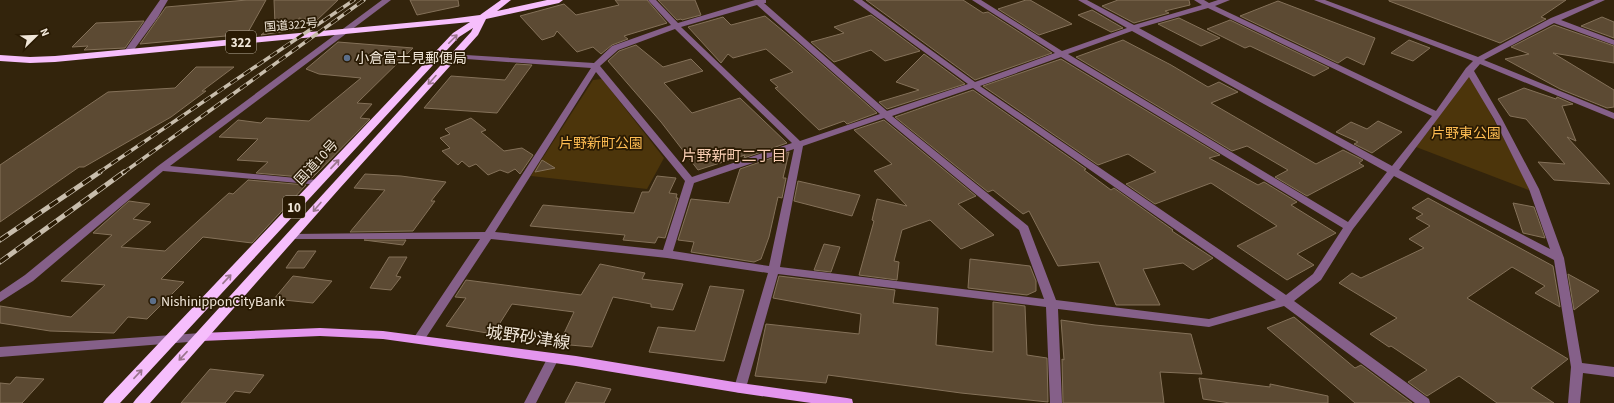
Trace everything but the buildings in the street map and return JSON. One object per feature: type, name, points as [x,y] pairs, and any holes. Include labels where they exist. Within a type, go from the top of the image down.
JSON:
[{"type":"highway","name":"国道322号","points":[[0,58],[30,60],[127,53],[449,22],[482,17],[506,0]]},
{"type":"highway","name":"国道10号","points":[[111,403],[456,35],[482,17],[559,0]]},
{"type":"highway","name":"10","points":[[141,403],[336,185],[475,33],[482,17]]},
{"type":"main road","name":"城野砂津線","points":[[201,337],[320,332],[383,335],[553,358],[740,388],[847,403]]},
{"type":"street","points":[[127,53],[155,15],[164,0]]},
{"type":"street","points":[[0,298],[28,278],[161,168],[387,0]]},
{"type":"street","points":[[652,0],[676,26],[799,145]]},
{"type":"street","points":[[857,0],[974,85],[1286,302],[1424,403]]},
{"type":"street","points":[[976,0],[1062,54],[1348,227]]},
{"type":"street","points":[[1082,0],[1393,171],[1559,258]]},
{"type":"street","points":[[1198,0],[1437,115]]},
{"type":"street","points":[[690,181],[974,85],[1133,28],[1226,0]]},
{"type":"street","points":[[1318,0],[1478,60],[1614,116]]},
{"type":"street","points":[[291,237],[488,235],[667,254],[774,270],[1209,323],[1286,302],[1317,277],[1348,227],[1437,115],[1478,60],[1554,20],[1601,0]]},
{"type":"street","points":[[419,339],[488,235],[596,66],[615,48],[676,26],[762,1],[886,115],[1024,228],[1052,304],[1056,403]]},
{"type":"street","points":[[1554,20],[1614,43]]},
{"type":"street","points":[[453,56],[596,66],[690,181]]},
{"type":"street","points":[[1470,70],[1498,119],[1534,189],[1559,258],[1576,367],[1574,403]]},
{"type":"street","points":[[740,388],[774,270],[799,145]]},
{"type":"street","points":[[161,168],[317,183]]},
{"type":"street","points":[[667,254],[690,181]]},
{"type":"street","points":[[0,352],[201,337]]},
{"type":"street","points":[[530,403],[553,358]]},
{"type":"street","points":[[1576,367],[1614,372]]},
{"type":"green space","name":"片野東公園","points":[[1470,74],[1531,191],[1416,147]]},
{"type":"green space","name":"片野新町公園","points":[[602,79],[664,158],[647,189],[531,176],[593,80]]},
{"type":"railway","points":[[98,173],[354,0]]},
{"type":"railway","points":[[123,173],[364,0]]},
{"type":"railway","points":[[0,240],[100,172]]},
{"type":"railway","points":[[0,262],[124,172]]},
{"type":"place","name":"小倉富士見郵便局","points":[[347,58]]},
{"type":"place","name":"NishinipponCityBank","points":[[153,301]]},
{"type":"district","name":"片野新町二丁目","points":[[734,156]]}]
